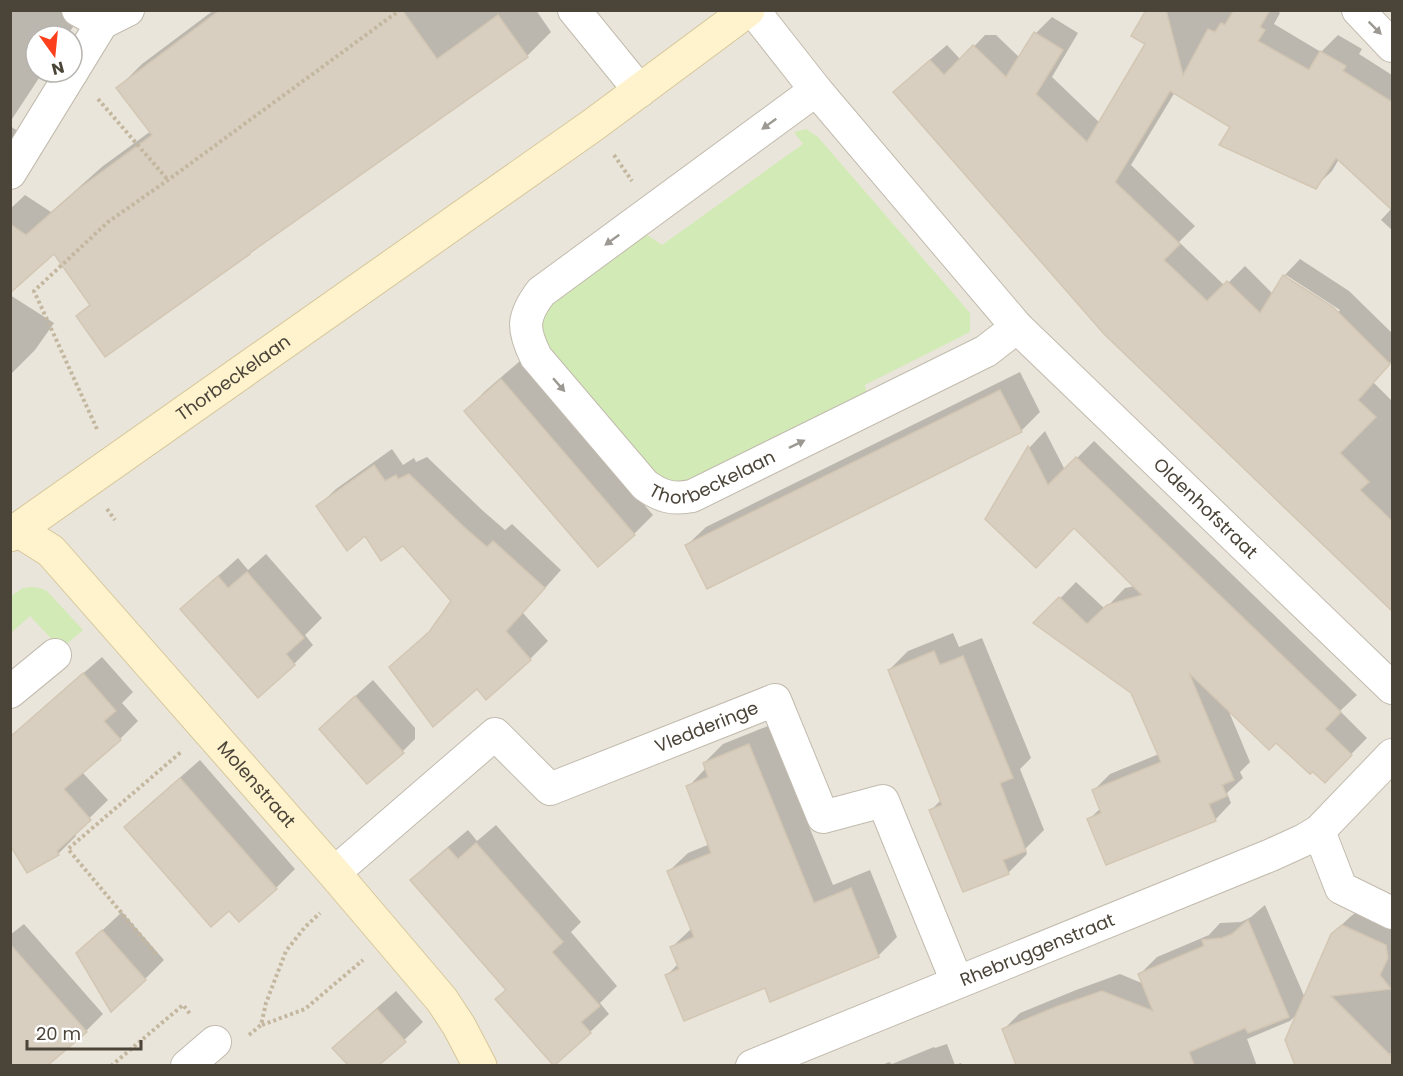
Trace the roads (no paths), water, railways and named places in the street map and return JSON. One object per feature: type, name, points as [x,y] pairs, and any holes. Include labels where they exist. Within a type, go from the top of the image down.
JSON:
[{"type":"street","points":[[574,10],[640,91]]},
{"type":"street","name":"Thorbeckelaan","points":[[13,529],[640,91],[748,10]]},
{"type":"street","points":[[753,10],[816,90],[1017,327]]},
{"type":"street","points":[[1358,10],[1392,46]]},
{"type":"street","points":[[84,50],[103,15]]},
{"type":"street","points":[[10,173],[65,84]]},
{"type":"street","name":"Thorbeckelaan","points":[[816,90],[541,292],[530,307],[525,326],[529,343],[536,357],[645,485],[657,494],[680,498],[692,496],[986,351],[1017,327]]},
{"type":"street","name":"Oldenhofstraat","points":[[1017,327],[1392,688]]},
{"type":"street","name":"Molenstraat","points":[[13,529],[51,551],[334,873],[441,1000],[459,1026],[480,1065]]},
{"type":"street","points":[[10,692],[55,655]]},
{"type":"street","name":"Vledderinge","points":[[334,873],[495,734],[550,789],[775,700],[823,817],[884,801],[957,982]]},
{"type":"street","name":"Rhebruggenstraat","points":[[752,1065],[1304,840],[1319,831],[1392,755]]},
{"type":"street","points":[[1319,831],[1341,888],[1392,913]]},
{"type":"street","points":[[187,1065],[215,1042]]}]
